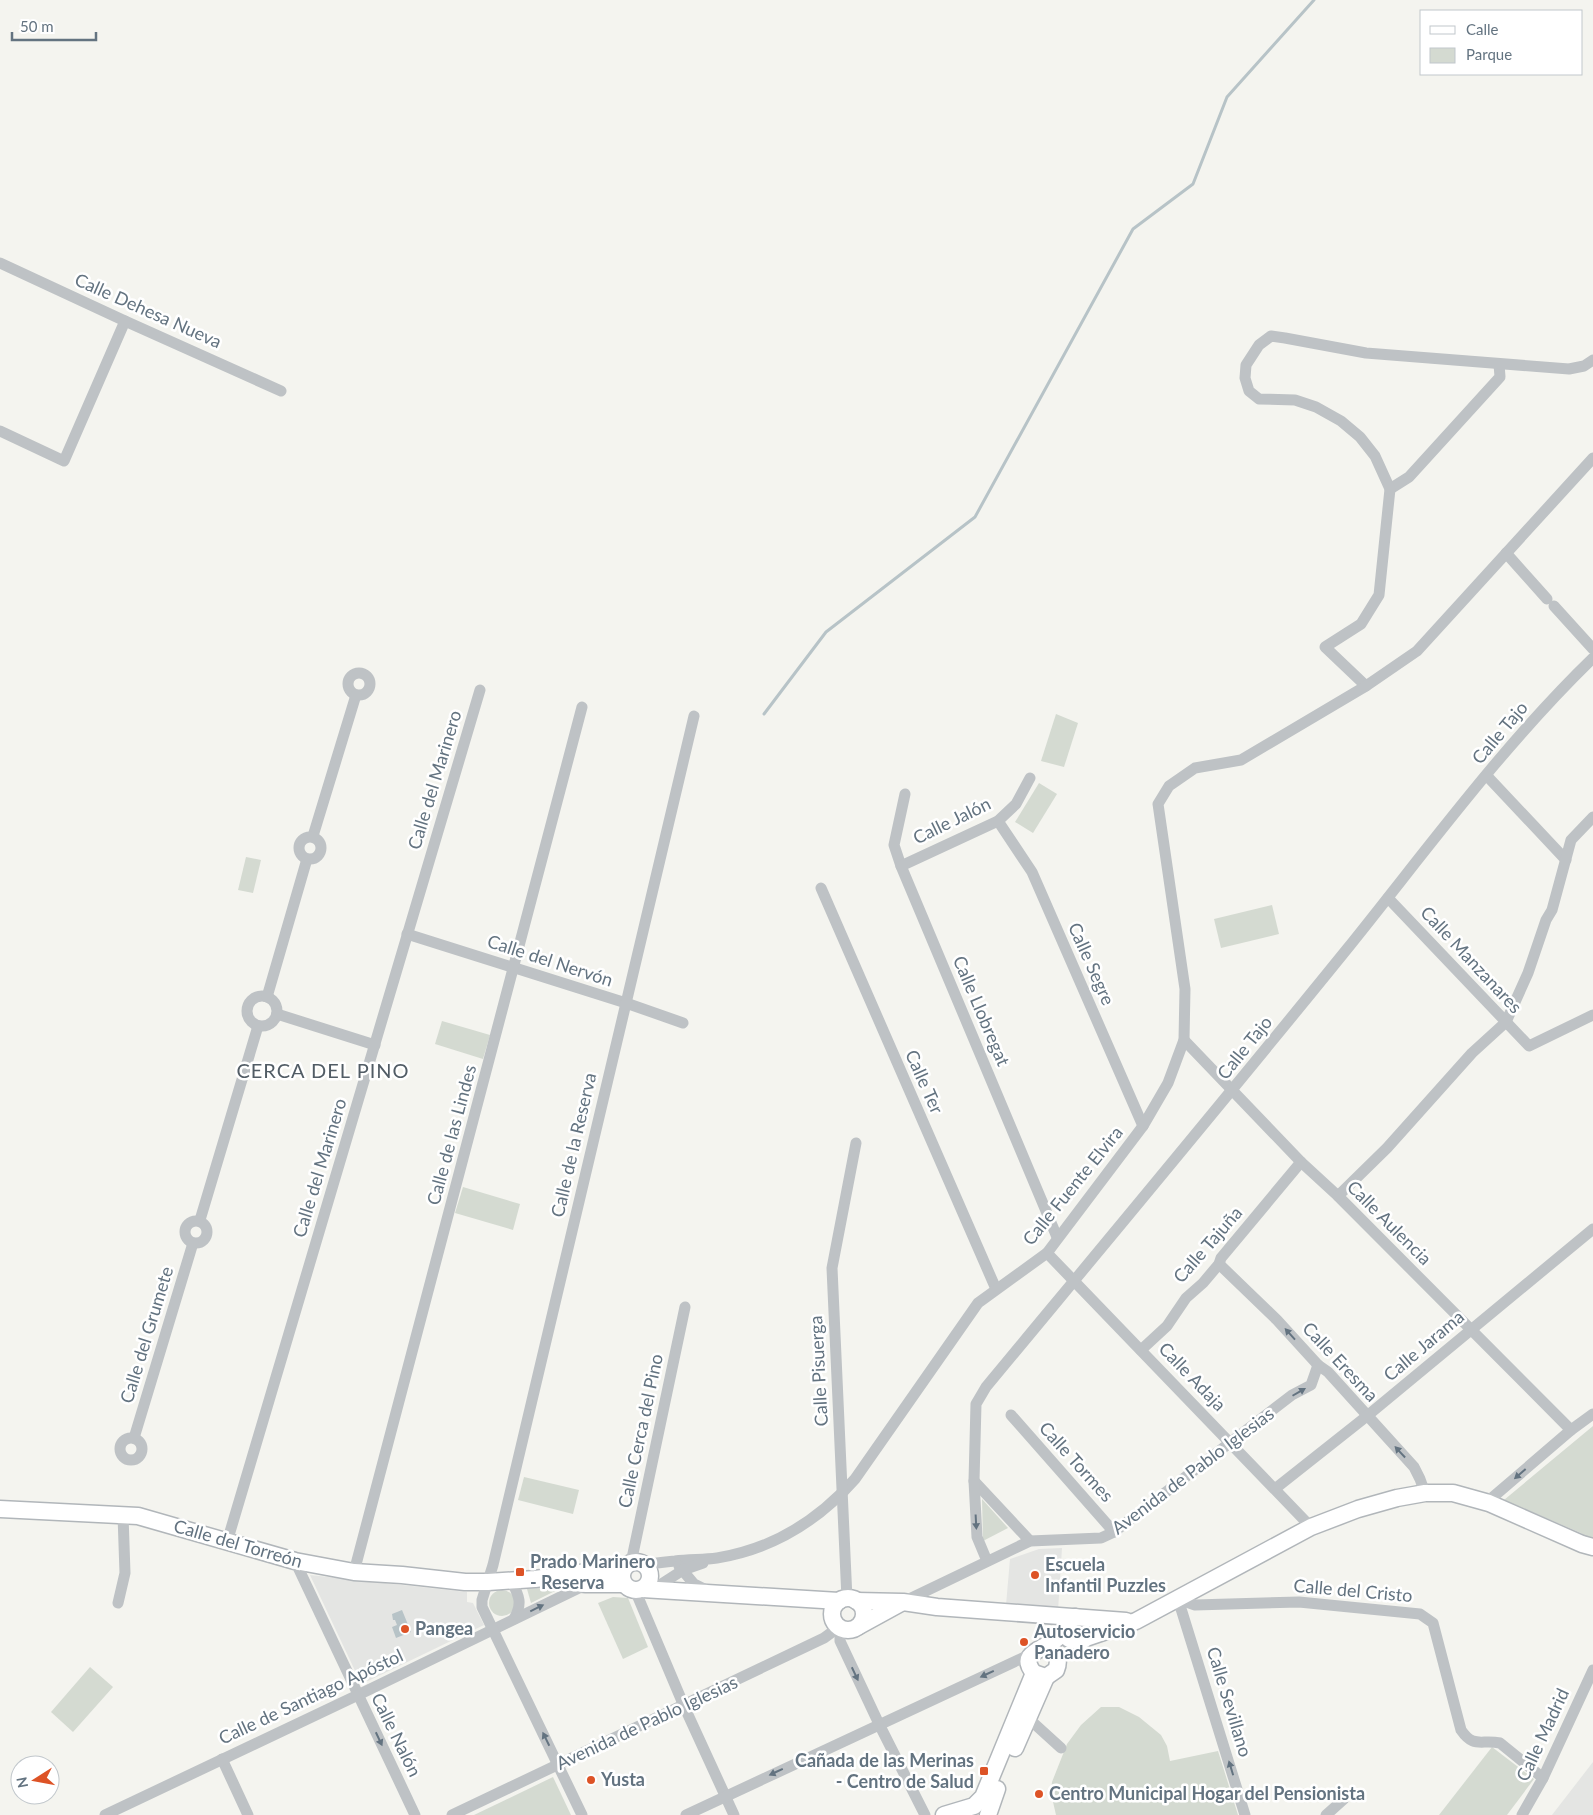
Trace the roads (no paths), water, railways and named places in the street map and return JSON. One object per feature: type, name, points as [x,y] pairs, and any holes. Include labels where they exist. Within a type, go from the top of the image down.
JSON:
[{"type":"street","name":"Calle Dehesa Nueva","points":[[0,263],[282,391]]},
{"type":"street","points":[[0,431],[64,461],[125,321]]},
{"type":"street","points":[[1593,360],[1584,366],[1569,369],[1499,364],[1366,353],[1270,336],[1259,345],[1246,366],[1244,378],[1249,391],[1259,399],[1295,400],[1316,407],[1341,420],[1360,437],[1375,456],[1390,489],[1380,595],[1361,624],[1325,647],[1366,686],[1417,651],[1593,458]]},
{"type":"street","points":[[1390,489],[1409,477],[1500,377],[1499,364]]},
{"type":"street","points":[[1506,553],[1593,649]]},
{"type":"street","name":"Calle Tajo","points":[[987,1561],[977,1537],[974,1480],[976,1404],[986,1387],[1232,1091],[1554,695],[1593,658]]},
{"type":"street","name":"Calle Fuente Elvira","points":[[633,1565],[716,1558],[754,1550],[769,1544],[807,1522],[842,1494],[855,1479],[978,1304],[1047,1253],[1057,1237],[1143,1126],[1168,1083],[1184,1040],[1185,989],[1158,804],[1169,786],[1195,768],[1241,760],[1366,686]]},
{"type":"street","name":"Calle del Marinero","points":[[227,1542],[480,690]]},
{"type":"street","points":[[313,836],[356,695]]},
{"type":"street","name":"Calle de las Lindes","points":[[354,1572],[515,968],[582,707]]},
{"type":"street","name":"Calle de la Reserva","points":[[488,1582],[694,716]]},
{"type":"street","points":[[1487,776],[1566,860]]},
{"type":"street","name":"Calle Jalón","points":[[901,866],[998,821],[1016,804],[1030,778]]},
{"type":"street","name":"Calle Llobregat","points":[[906,794],[894,845],[901,866],[1057,1237]]},
{"type":"street","points":[[1338,1196],[1387,1148],[1472,1052],[1506,1022],[1528,972],[1546,920],[1552,910],[1572,840],[1593,817]]},
{"type":"street","name":"Calle Segre","points":[[998,821],[1032,872],[1143,1126]]},
{"type":"street","points":[[313,836],[320,842],[321,851],[315,858],[307,859],[300,853],[299,844],[304,837],[313,836]]},
{"type":"street","points":[[267,997],[307,859]]},
{"type":"street","name":"Calle Ter","points":[[821,888],[996,1289]]},
{"type":"street","name":"Calle Manzanares","points":[[1388,898],[1529,1046],[1593,1015]]},
{"type":"street","name":"Calle del Nervón","points":[[407,934],[626,1003],[683,1023]]},
{"type":"street","points":[[267,997],[275,1003],[277,1014],[272,1023],[258,1026],[250,1020],[248,1015],[249,1005],[256,998],[267,997]]},
{"type":"street","points":[[277,1014],[375,1045]]},
{"type":"street","points":[[200,1220],[258,1026]]},
{"type":"street","name":"Calle Aulencia","points":[[1184,1040],[1301,1162],[1338,1196],[1572,1430]]},
{"type":"street","name":"Calle Pisuerga","points":[[848,1600],[832,1268],[856,1143]]},
{"type":"street","name":"Calle Tajuña","points":[[1141,1350],[1167,1326],[1186,1298],[1219,1264],[1221,1258],[1301,1162]]},
{"type":"street","points":[[200,1220],[206,1226],[207,1235],[202,1242],[193,1243],[186,1237],[185,1228],[191,1221],[200,1220]]},
{"type":"street","name":"Calle Jarama","points":[[1276,1488],[1367,1416],[1593,1229]]},
{"type":"street","name":"Calle del Grumete","points":[[134,1438],[193,1243]]},
{"type":"street","name":"Calle Adaja","points":[[1047,1253],[1312,1526]]},
{"type":"street","name":"Calle Eresma","points":[[1219,1264],[1277,1320],[1318,1366],[1328,1372],[1414,1467],[1425,1493]]},
{"type":"street","name":"Calle Cerca del Pino","points":[[633,1565],[685,1307]]},
{"type":"street","name":"Avenida de Pablo Iglesias","points":[[859,1626],[903,1602],[1030,1541],[1101,1538],[1114,1532],[1292,1395],[1311,1385],[1318,1366]]},
{"type":"street","points":[[1489,1503],[1493,1497],[1593,1414]]},
{"type":"street","name":"Calle Tormes","points":[[1010,1415],[1114,1532]]},
{"type":"street","points":[[974,1480],[1030,1541]]},
{"type":"street","points":[[686,1815],[1037,1650],[1074,1629],[1136,1622],[1312,1526],[1358,1509],[1425,1493],[1453,1493],[1489,1503],[1589,1548]]},
{"type":"street","name":"Calle del Torreón","points":[[0,1509],[138,1516],[295,1561],[354,1572],[465,1582],[488,1582]]},
{"type":"street","points":[[118,1603],[126,1573],[123,1515]]},
{"type":"street","points":[[638,1588],[716,1558]]},
{"type":"street","name":"Calle Nalón","points":[[295,1561],[415,1815]]},
{"type":"street","points":[[674,1561],[694,1584],[714,1594]]},
{"type":"street","points":[[633,1565],[622,1573],[638,1588],[684,1706],[734,1815]]},
{"type":"street","points":[[582,1815],[482,1607],[482,1600],[488,1582],[535,1578],[633,1565],[648,1569],[649,1580],[638,1588]]},
{"type":"street","points":[[535,1578],[714,1594],[903,1602],[937,1608],[1048,1616],[1074,1629]]},
{"type":"street","points":[[511,1580],[519,1596],[520,1604],[514,1619]]},
{"type":"street","points":[[465,1582],[482,1600]]},
{"type":"street","name":"Calle de Santiago Apóstol","points":[[105,1815],[586,1584]]},
{"type":"street","points":[[804,1599],[820,1608],[838,1625],[847,1630],[859,1626],[863,1620],[864,1613],[861,1606],[848,1600],[834,1606],[832,1613],[838,1625],[840,1641],[925,1815]]},
{"type":"street","name":"Calle del Cristo","points":[[1178,1599],[1195,1605],[1299,1602],[1420,1614],[1432,1623],[1461,1730],[1468,1740],[1500,1742],[1543,1778]]},
{"type":"street","name":"Calle Sevillano","points":[[1178,1599],[1245,1815]]},
{"type":"street","name":"Avenida de Pablo Iglesias","points":[[452,1815],[824,1638],[838,1625]]},
{"type":"street","points":[[981,1812],[983,1798],[1040,1675],[1056,1670],[1074,1629]]},
{"type":"street","points":[[1037,1650],[1052,1650],[1058,1657],[1058,1662]]},
{"type":"street","points":[[1037,1650],[1029,1662],[1040,1675]]},
{"type":"street","name":"Calle Madrid","points":[[1522,1815],[1543,1778],[1593,1670]]},
{"type":"street","points":[[944,1815],[981,1812],[992,1801],[1028,1718],[1040,1675]]},
{"type":"street","points":[[1028,1718],[1062,1748]]},
{"type":"street","points":[[222,1759],[248,1815]]},
{"type":"street","points":[[1326,1815],[1344,1798]]},
{"type":"waterway","points":[[764,714],[826,632],[975,517],[1133,229],[1193,184],[1227,97],[1314,0]]},
{"type":"place","name":"Prado Marinero - Reserva","points":[[520,1572]]},
{"type":"place","name":"Escuela Infantil Puzzles","points":[[1035,1575]]},
{"type":"place","name":"Pangea","points":[[405,1629]]},
{"type":"place","name":"Autoservicio Panadero","points":[[1024,1642]]},
{"type":"place","name":"Cañada de las Merinas - Centro de Salud","points":[[984,1771]]},
{"type":"place","name":"Yusta","points":[[591,1780]]},
{"type":"place","name":"Centro Municipal Hogar del Pensionista","points":[[1039,1794]]},
{"type":"district","name":"CERCA DEL PINO","points":[[323,1071]]}]
